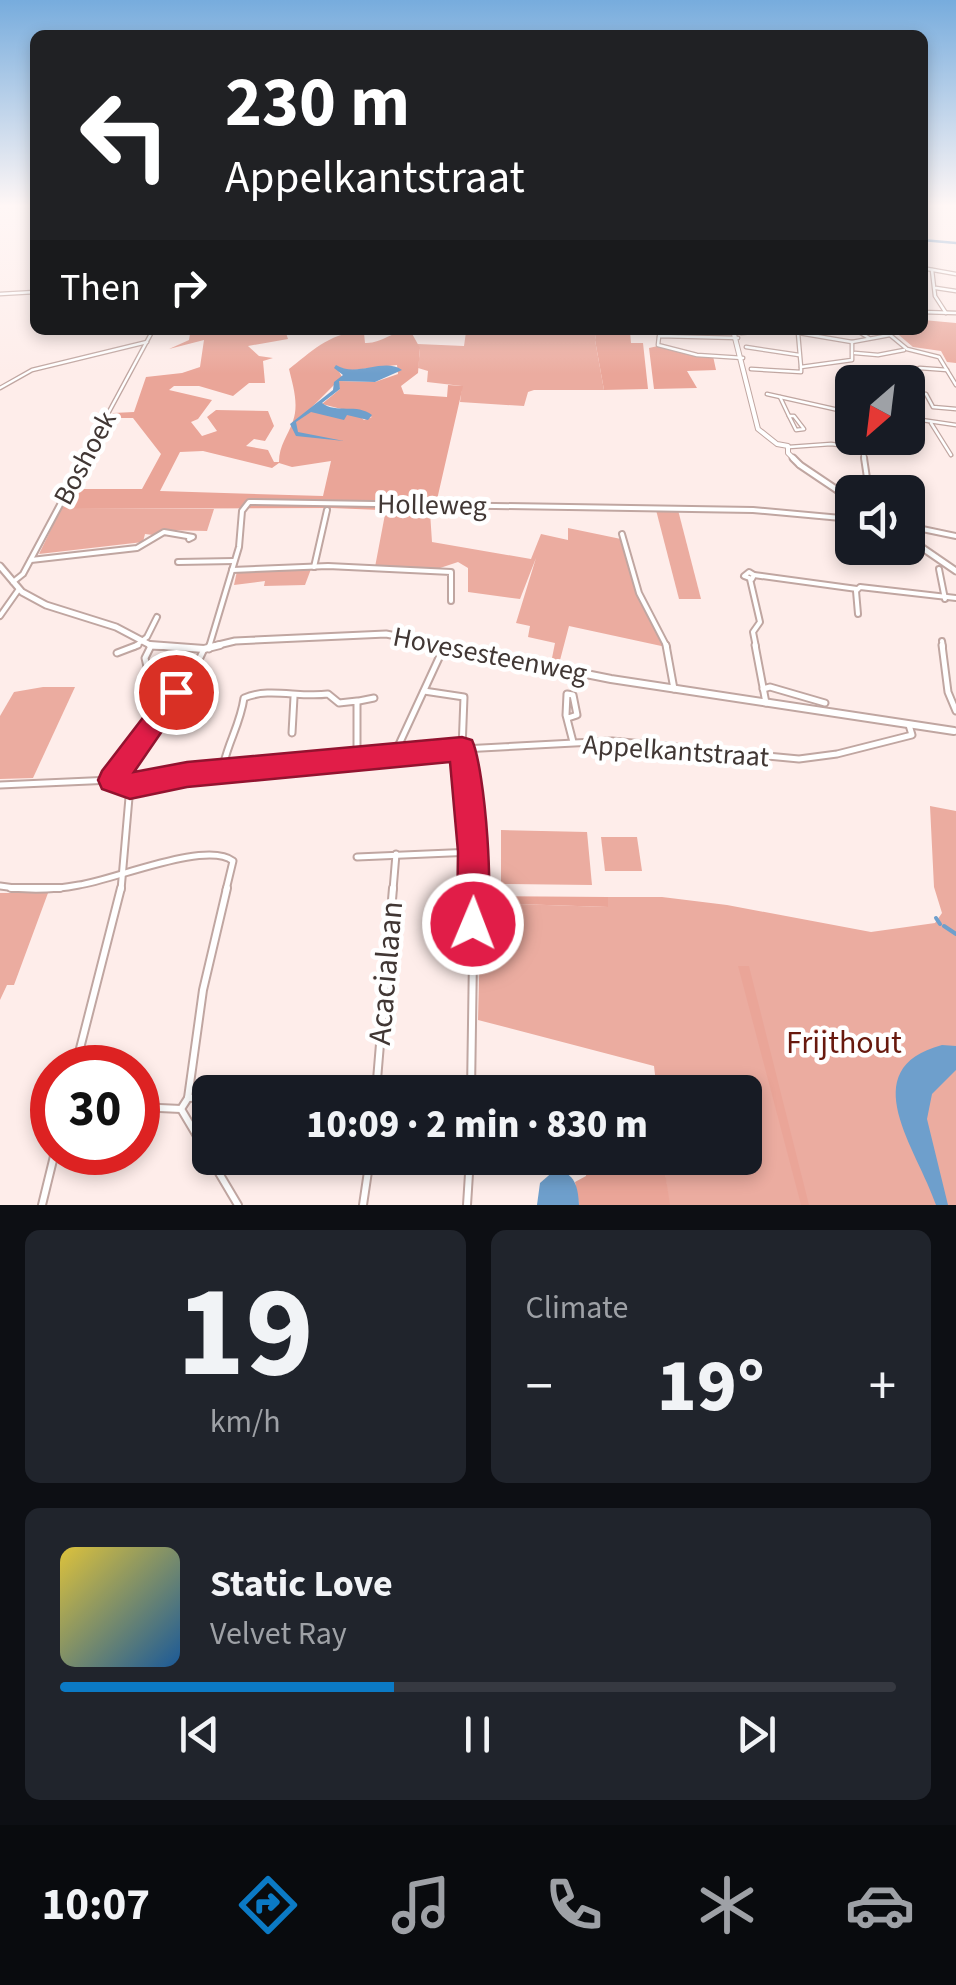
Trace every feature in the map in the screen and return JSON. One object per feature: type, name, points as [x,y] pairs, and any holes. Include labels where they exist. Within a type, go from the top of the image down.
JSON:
[{"type":"street","points":[[928,269],[956,274]]},
{"type":"street","points":[[932,270],[934,288],[945,312]]},
{"type":"street","points":[[934,288],[956,291]]},
{"type":"street","points":[[0,294],[30,292]]},
{"type":"street","points":[[928,311],[956,312]]},
{"type":"street","name":"Boshoek","points":[[13,582],[22,576],[31,560],[151,335]]},
{"type":"street","points":[[743,358],[697,355],[658,344],[659,336],[747,335]]},
{"type":"street","points":[[798,335],[801,368]]},
{"type":"street","points":[[806,335],[852,342],[890,335],[907,350]]},
{"type":"street","points":[[864,335],[869,338]]},
{"type":"street","points":[[740,336],[758,429],[835,488]]},
{"type":"street","points":[[0,388],[32,370],[147,342]]},
{"type":"street","points":[[751,369],[799,372],[801,368],[852,360],[852,342]]},
{"type":"street","points":[[746,347],[800,354]]},
{"type":"street","points":[[854,353],[878,356],[907,350],[936,355],[956,384]]},
{"type":"street","points":[[925,368],[947,370]]},
{"type":"street","points":[[767,394],[835,410]]},
{"type":"street","points":[[925,394],[933,407],[956,409]]},
{"type":"street","points":[[780,398],[788,416]]},
{"type":"street","points":[[925,422],[956,425]]},
{"type":"street","points":[[931,423],[952,453]]},
{"type":"street","points":[[786,449],[835,444]]},
{"type":"street","name":"Holleweg","points":[[234,561],[242,511],[250,502],[614,509]]},
{"type":"street","points":[[614,509],[753,510],[835,518]]},
{"type":"street","points":[[314,567],[327,510]]},
{"type":"street","points":[[925,530],[956,536]]},
{"type":"street","points":[[31,560],[137,548],[164,532],[193,537]]},
{"type":"street","points":[[622,534],[643,602],[668,649],[674,689]]},
{"type":"street","points":[[925,549],[956,570]]},
{"type":"street","points":[[112,780],[206,649],[234,561],[178,562]]},
{"type":"street","points":[[0,566],[19,589],[55,609],[116,627],[152,646],[146,658],[148,672],[187,677]]},
{"type":"street","points":[[232,570],[314,567],[453,572],[451,600]]},
{"type":"street","points":[[939,568],[945,600]]},
{"type":"street","points":[[766,703],[753,632],[760,622],[752,577],[857,589],[878,587],[945,600],[956,598]]},
{"type":"street","points":[[0,616],[19,589]]},
{"type":"street","points":[[857,589],[858,614]]},
{"type":"street","points":[[117,653],[135,649],[144,642],[158,618]]},
{"type":"street","name":"Hovesesteenweg","points":[[152,646],[206,649],[231,642],[377,633],[674,689],[956,733]]},
{"type":"street","points":[[942,640],[948,692],[956,711]]},
{"type":"street","points":[[394,753],[444,647]]},
{"type":"street","points":[[763,690],[770,688],[824,704]]},
{"type":"street","points":[[222,772],[226,741],[239,730],[245,696],[282,691],[294,697],[328,694],[340,702],[374,698]]},
{"type":"street","points":[[424,691],[464,697],[462,748],[473,852],[471,1075]]},
{"type":"street","points":[[292,733],[294,697]]},
{"type":"street","points":[[357,702],[357,756]]},
{"type":"street","points":[[568,718],[572,742]]},
{"type":"street","name":"Appelkantstraat","points":[[130,786],[160,778],[357,756],[572,742],[647,742],[744,756],[799,759],[912,735],[911,725]]},
{"type":"street","points":[[0,785],[112,780],[130,786],[124,876],[81,1045]]},
{"type":"street","points":[[357,858],[473,852]]},
{"type":"street","points":[[0,886],[28,890],[124,876],[214,854],[225,854],[233,861],[203,990],[188,1098],[181,1109]]},
{"type":"street","name":"Acacialaan","points":[[377,1075],[396,854]]},
{"type":"street","points":[[188,1098],[192,1098]]},
{"type":"street","points":[[160,1108],[181,1109]]},
{"type":"street","points":[[181,1109],[238,1205]]},
{"type":"street","points":[[42,1205],[49,1175]]},
{"type":"street","points":[[363,1205],[367,1175]]},
{"type":"street","points":[[468,1205],[469,1175]]},
{"type":"green space","points":[[928,320],[956,323],[956,363],[947,362],[941,351],[913,347],[899,335],[928,335]]},
{"type":"green space","points":[[466,335],[596,335],[604,390],[534,390],[528,392],[524,406],[460,402],[462,386],[427,382],[428,371],[418,368],[417,348],[418,344],[464,346]]},
{"type":"green space","points":[[61,509],[214,509],[207,531],[162,530],[145,534],[143,542],[39,554]]},
{"type":"green space","points":[[386,509],[430,512],[432,542],[531,559],[541,534],[568,540],[568,528],[621,539],[640,601],[666,647],[569,626],[559,664],[551,663],[555,643],[528,637],[530,626],[516,623],[536,558],[520,599],[468,592],[468,568],[458,562],[437,569],[375,567]]},
{"type":"green space","points":[[656,510],[678,510],[701,599],[679,599]]},
{"type":"green space","points":[[311,569],[305,585],[264,586],[265,581],[234,585],[237,571]]},
{"type":"green space","points":[[75,687],[33,778],[0,779],[0,716],[14,692]]},
{"type":"green space","name":"Frijthout","points":[[930,806],[956,811],[956,1205],[669,1205],[665,1175],[762,1175],[762,1075],[655,1075],[654,1066],[478,1020],[481,903],[608,907],[608,897],[662,897],[871,932],[935,923],[942,913],[934,887]]},
{"type":"green space","points":[[501,830],[587,832],[592,885],[501,884]]},
{"type":"green space","points":[[601,837],[637,837],[642,871],[605,871]]},
{"type":"green space","points":[[0,893],[48,893],[14,985],[7,985],[0,1000]]},
{"type":"shaded area","points":[[190,335],[287,335],[288,339],[248,346],[259,356],[273,358],[263,361],[265,383],[249,383],[233,396],[199,386],[174,386],[169,390],[212,400],[191,422],[202,436],[217,431],[207,417],[216,410],[268,411],[274,426],[265,441],[254,439],[246,446],[268,450],[274,462],[279,462],[295,408],[289,369],[324,343],[343,335],[364,335],[365,343],[371,343],[391,335],[413,335],[420,348],[418,373],[401,386],[404,394],[447,397],[448,385],[463,386],[436,504],[427,504],[430,512],[331,508],[61,509],[71,489],[142,489],[161,454],[133,418],[109,418],[113,413],[134,412],[146,377],[200,367],[204,340],[169,349],[189,340]],"holes":[[[397,365],[398,374],[375,382],[338,381],[342,377],[336,366],[345,371]],[[338,381],[340,389],[322,404],[372,417],[364,420],[359,415],[309,410]],[[203,451],[272,468],[279,463],[292,467],[331,461],[323,496],[160,491],[180,452]]]},
{"type":"shaded area","points":[[596,335],[630,335],[631,343],[643,343],[648,389],[604,390]]},
{"type":"shaded area","points":[[658,346],[713,356],[716,370],[687,371],[697,388],[654,389],[649,348]]},
{"type":"shaded area","points":[[481,896],[608,897],[608,907],[481,903]]},
{"type":"shaded area","points":[[738,966],[749,966],[809,1205],[801,1205]]},
{"type":"shaded area","points":[[666,1175],[670,1205],[579,1205],[575,1182],[586,1176]]},
{"type":"water","points":[[336,365],[402,370],[375,382],[339,381],[340,389],[322,403],[366,411],[372,415],[368,420],[347,415],[344,420],[311,412],[296,422],[298,432],[344,441],[296,436],[290,424],[333,390],[334,382],[343,375],[334,368]]},
{"type":"water","points":[[942,1045],[956,1046],[956,1070],[932,1094],[927,1119],[948,1205],[936,1205],[906,1137],[896,1092],[901,1072],[915,1057]]},
{"type":"water","points":[[549,1175],[568,1175],[578,1192],[579,1205],[537,1205],[540,1183]]},
{"type":"waterway","points":[[936,918],[940,924]]},
{"type":"waterway","points":[[944,926],[956,934]]},
{"type":"route","points":[[176,692],[112,780],[130,786],[187,774],[462,748],[473,852],[473,924]]}]
